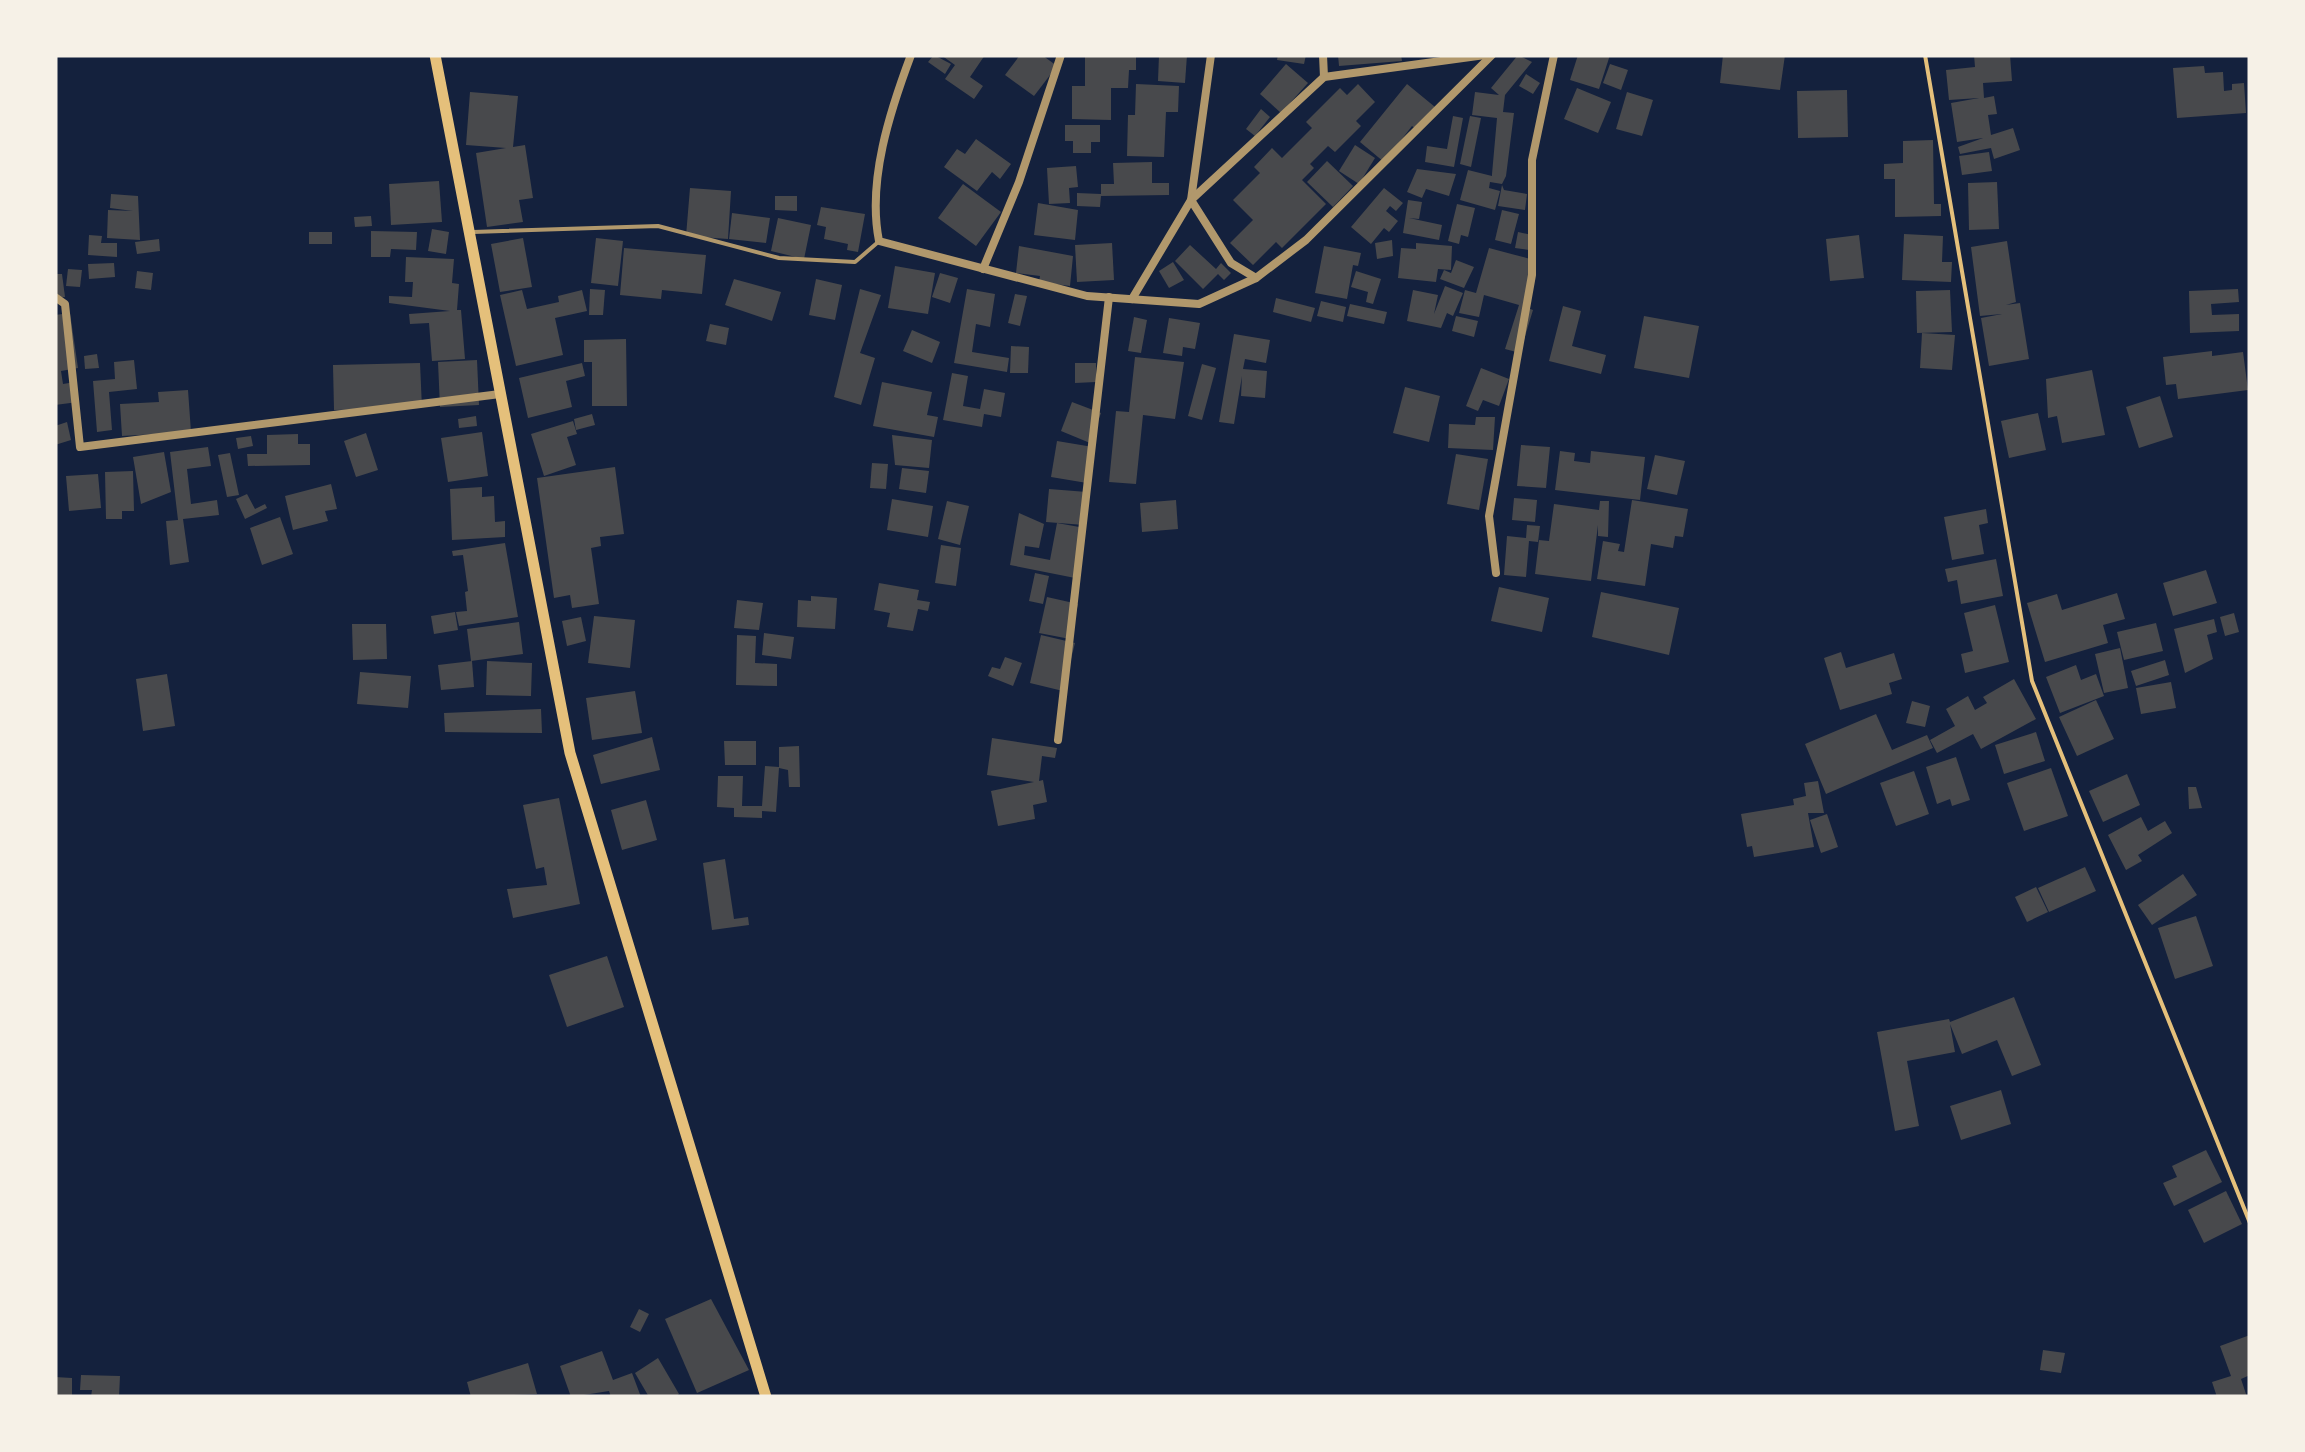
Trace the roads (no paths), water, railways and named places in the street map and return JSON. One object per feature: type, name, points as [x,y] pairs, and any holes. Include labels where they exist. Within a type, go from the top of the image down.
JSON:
[{"type":"main road","points":[[434,55],[570,752],[766,1397]]},
{"type":"street","points":[[912,55],[878,170],[875,223],[879,241],[1109,297],[1198,304],[1256,278],[1306,240],[1371,179],[1489,55]]},
{"type":"street","points":[[983,269],[1018,182],[1061,55]]},
{"type":"street","points":[[1211,55],[1191,200],[1231,264],[1256,278]]},
{"type":"street","points":[[1323,55],[1324,77]]},
{"type":"street","points":[[1132,299],[1191,200],[1324,77],[1489,55]]},
{"type":"street","points":[[1496,574],[1489,516],[1532,275],[1532,160],[1554,55]]},
{"type":"street","points":[[55,296],[65,304],[80,447],[500,394]]},
{"type":"street","points":[[1058,740],[1109,297]]},
{"type":"lane","points":[[469,232],[658,226],[779,258],[855,262],[879,241]]}]
